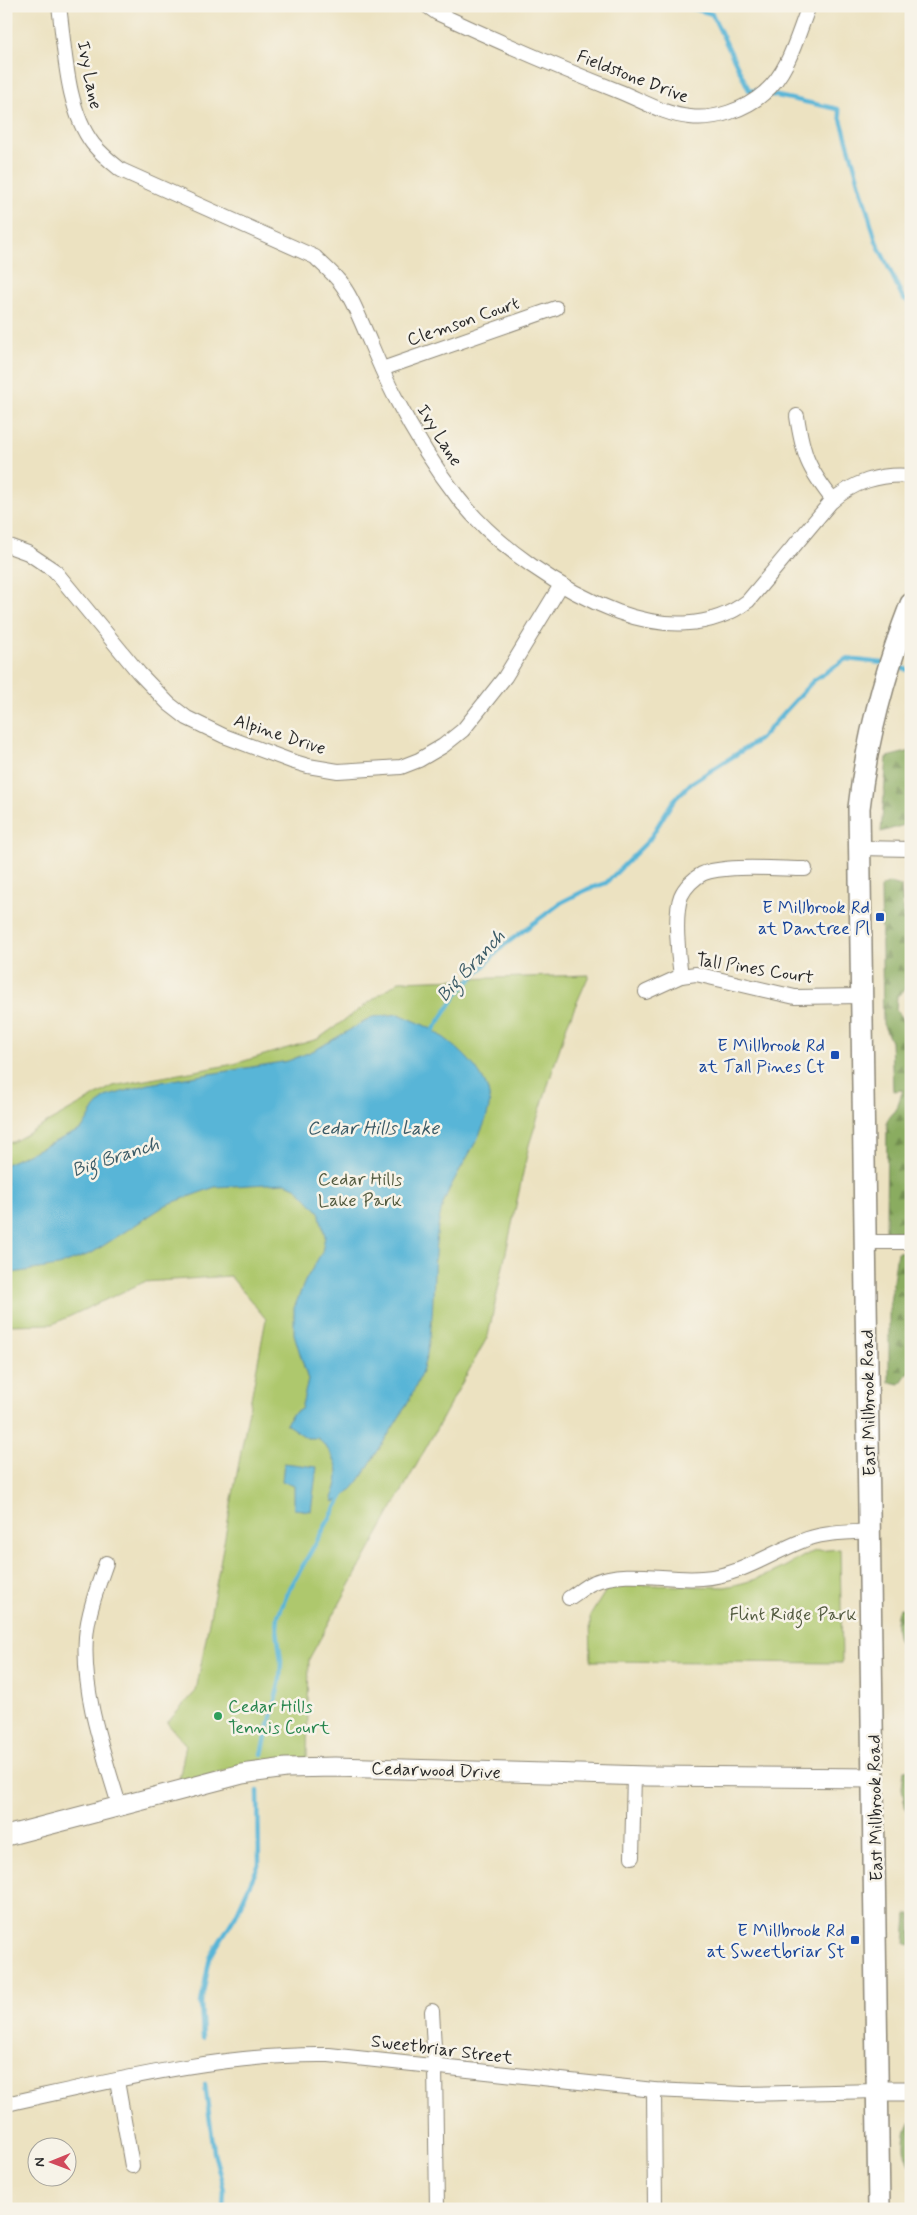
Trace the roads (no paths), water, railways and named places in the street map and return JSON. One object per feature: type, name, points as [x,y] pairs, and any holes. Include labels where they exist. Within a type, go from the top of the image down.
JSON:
[{"type":"main road","name":"East Millbrook Road","points":[[879,2209],[859,848],[863,775],[872,723],[890,660],[911,604]]},
{"type":"street","name":"Ivy Lane","points":[[60,6],[74,104],[82,126],[98,150],[121,170],[314,257],[340,282],[355,307],[395,397],[416,434],[460,500],[481,523],[506,545],[561,585],[580,596],[610,609],[656,622],[691,624],[721,617],[748,601],[833,500],[853,486],[871,480],[897,475],[911,476]]},
{"type":"street","name":"Fieldstone Drive","points":[[427,6],[436,13],[532,57],[673,114],[702,118],[719,115],[751,103],[765,92],[784,68],[808,6]]},
{"type":"street","name":"Clemson Court","points":[[382,369],[556,308]]},
{"type":"street","points":[[797,416],[801,444],[807,463],[833,500]]},
{"type":"street","name":"Alpine Drive","points":[[6,545],[28,553],[56,570],[138,673],[169,704],[187,718],[224,736],[282,758],[308,766],[338,771],[402,767],[420,760],[443,746],[463,730],[505,677],[561,585]]},
{"type":"street","points":[[859,848],[911,849]]},
{"type":"street","points":[[681,976],[678,954],[678,920],[681,896],[689,884],[703,874],[723,870],[805,869]]},
{"type":"street","name":"Tall Pines Court","points":[[646,992],[681,976],[696,974],[795,997],[861,996]]},
{"type":"street","points":[[865,1242],[911,1242]]},
{"type":"street","points":[[569,1598],[590,1584],[604,1579],[630,1575],[702,1578],[730,1573],[761,1562],[804,1540],[870,1531]]},
{"type":"street","points":[[106,1563],[96,1590],[86,1635],[87,1677],[101,1743],[119,1805]]},
{"type":"street","name":"Cedarwood Drive","points":[[6,1836],[218,1779],[286,1768],[334,1766],[634,1775],[874,1778]]},
{"type":"street","points":[[632,1857],[634,1775]]},
{"type":"street","points":[[432,2011],[435,2066],[437,2209]]},
{"type":"street","name":"Sweetbriar Street","points":[[6,2104],[213,2062],[304,2054],[329,2054],[654,2090],[743,2094],[878,2091]]},
{"type":"street","points":[[117,2080],[132,2166]]},
{"type":"street","points":[[654,2090],[655,2209]]},
{"type":"street","points":[[878,2091],[911,2090]]},
{"type":"water","name":"Cedar Hills Lake","points":[[399,1014],[433,1030],[466,1057],[484,1082],[488,1091],[489,1104],[480,1133],[453,1182],[441,1211],[436,1247],[430,1336],[427,1354],[418,1381],[399,1418],[359,1481],[348,1493],[334,1502],[332,1498],[338,1480],[338,1472],[337,1465],[330,1452],[318,1438],[307,1438],[286,1424],[291,1415],[301,1409],[308,1380],[294,1334],[294,1308],[305,1281],[322,1252],[325,1236],[319,1212],[296,1187],[285,1183],[215,1187],[166,1205],[92,1253],[58,1266],[6,1274],[6,1164],[82,1129],[95,1108],[105,1097],[149,1084],[288,1061],[315,1050],[372,1017]]},
{"type":"water","points":[[284,1463],[317,1467],[311,1511],[294,1509],[294,1486],[282,1481]]},
{"type":"waterway","points":[[685,6],[712,14],[749,90],[760,92]]},
{"type":"waterway","points":[[768,94],[838,109],[876,241],[903,298],[911,303]]},
{"type":"waterway","name":"Big Branch","points":[[431,1034],[457,994],[503,946],[562,902],[588,889],[606,883],[649,840],[673,801],[690,784],[760,739],[813,681],[846,659],[883,663]]},
{"type":"waterway","name":"Big Branch","points":[[896,666],[911,671]]},
{"type":"waterway","points":[[262,1754],[280,1680],[281,1661],[277,1629],[278,1616],[289,1590],[343,1495]]},
{"type":"waterway","points":[[203,2038],[201,2003],[210,1957],[236,1915],[259,1864],[258,1791]]},
{"type":"waterway","points":[[205,2084],[214,2152],[224,2190],[223,2209]]},
{"type":"place","name":"E Millbrook Rd at Dantree Pl","points":[[880,917]]},
{"type":"place","name":"E Millbrook Rd at Tall Pines Ct","points":[[835,1055]]},
{"type":"place","name":"Cedar Hills Tennis Court","points":[[218,1716]]},
{"type":"place","name":"E Millbrook Rd at Sweetbriar St","points":[[855,1940]]},
{"type":"park label","name":"Cedar Hills Lake Park","points":[[360,1189]]},
{"type":"park label","name":"Flint Ridge Park","points":[[793,1614]]}]
